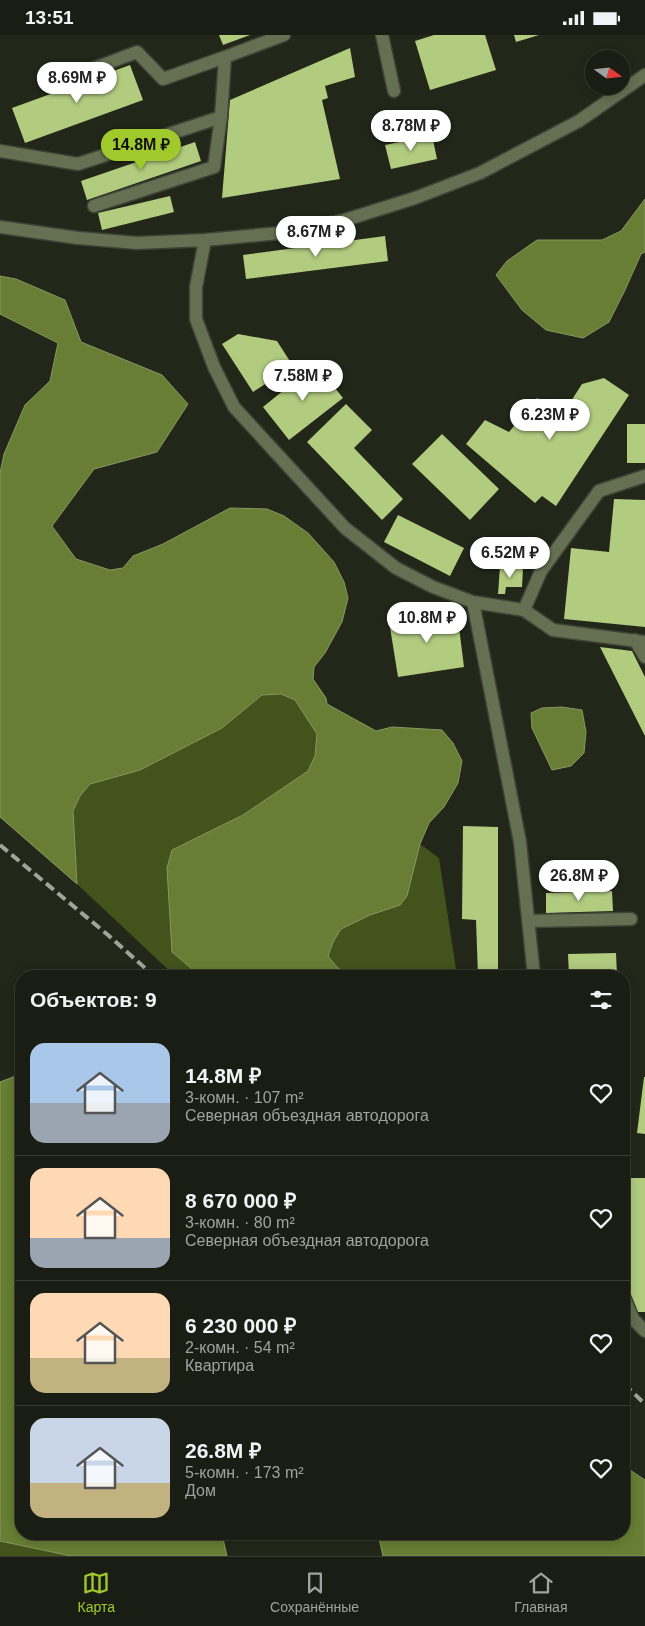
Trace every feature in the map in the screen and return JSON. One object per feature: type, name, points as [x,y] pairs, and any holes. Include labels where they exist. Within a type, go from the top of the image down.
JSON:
[{"type":"street","points":[[76,75],[137,52],[163,79],[284,35]]},
{"type":"street","points":[[382,35],[394,91]]},
{"type":"street","points":[[94,206],[214,167],[221,117],[225,57]]},
{"type":"street","points":[[0,227],[78,238],[137,243],[205,240],[279,233],[336,221],[415,198],[480,173],[579,121],[645,75]]},
{"type":"street","points":[[0,151],[78,164],[221,117]]},
{"type":"street","points":[[205,240],[196,287],[196,319],[214,367],[234,407],[345,528],[396,568],[433,587],[473,602],[524,610],[553,630],[640,641],[645,657]]},
{"type":"street","points":[[524,610],[541,571],[599,491],[645,476]]},
{"type":"street","points":[[473,602],[520,842],[533,970]]},
{"type":"street","points":[[528,921],[631,919]]},
{"type":"street","points":[[630,1312],[633,1319],[645,1331]]},
{"type":"shaded area","points":[[645,199],[645,252],[641,254],[609,322],[583,338],[546,330],[522,310],[496,275],[507,261],[537,240],[602,240],[621,231]]},
{"type":"shaded area","points":[[0,276],[16,279],[65,300],[81,342],[162,375],[188,404],[157,452],[94,469],[52,526],[76,559],[110,570],[123,568],[133,556],[163,544],[230,508],[267,509],[284,516],[308,533],[334,562],[344,582],[348,598],[342,622],[325,653],[314,667],[313,679],[326,698],[327,704],[376,731],[392,727],[442,730],[453,743],[462,761],[458,783],[444,807],[429,823],[420,844],[407,896],[400,905],[370,915],[341,929],[333,942],[328,956],[341,970],[193,970],[172,952],[167,868],[172,850],[243,815],[308,771],[315,756],[317,734],[295,700],[281,694],[262,695],[222,728],[140,770],[90,784],[80,796],[73,811],[77,884],[0,817],[0,473],[4,454],[25,405],[50,381],[58,343],[0,314]]},
{"type":"shaded area","points":[[281,694],[295,700],[317,734],[315,756],[308,771],[243,815],[172,850],[172,952],[193,970],[169,970],[77,884],[73,811],[80,796],[90,784],[140,770],[222,728],[262,695]]},
{"type":"shaded area","points":[[562,707],[582,710],[586,732],[584,753],[571,766],[552,770],[532,728],[531,713],[542,708]]},
{"type":"shaded area","points":[[420,844],[439,858],[456,970],[341,970],[327,956],[335,938],[342,929],[355,921],[400,905]]},
{"type":"shaded area","points":[[15,1076],[15,1540],[223,1540],[227,1556],[71,1556],[0,1541],[0,1082]]},
{"type":"shaded area","points":[[630,1470],[645,1480],[645,1556],[383,1556],[379,1540],[630,1540]]},
{"type":"shaded area","points":[[0,1541],[71,1556],[0,1556]]},
{"type":"building","points":[[219,35],[250,35],[223,45]]},
{"type":"building","points":[[434,35],[485,35],[496,70],[430,90],[415,41]]},
{"type":"building","points":[[514,35],[539,35],[516,42]]},
{"type":"building","points":[[350,48],[355,77],[325,86],[328,98],[322,100],[340,179],[222,198],[230,100]]},
{"type":"building","points":[[130,65],[143,100],[25,143],[12,108]]},
{"type":"building","points":[[432,135],[437,159],[391,169],[385,145]]},
{"type":"building","points":[[195,142],[201,161],[87,200],[81,181]]},
{"type":"building","points":[[170,196],[174,212],[102,230],[98,213]]},
{"type":"building","points":[[385,236],[388,261],[246,279],[243,255]]},
{"type":"building","points":[[238,334],[277,341],[293,366],[253,392],[222,344]]},
{"type":"building","points":[[316,364],[343,398],[289,440],[263,407]]},
{"type":"building","points":[[604,378],[629,395],[556,506],[542,496],[535,503],[466,444],[485,420],[509,432],[537,398],[564,412],[582,384]]},
{"type":"building","points":[[346,404],[372,430],[354,448],[403,499],[382,520],[307,442]]},
{"type":"building","points":[[627,424],[645,424],[645,463],[627,463]]},
{"type":"building","points":[[442,434],[499,489],[470,520],[412,464]]},
{"type":"building","points":[[614,499],[645,500],[645,627],[564,619],[571,548],[609,552]]},
{"type":"building","points":[[398,515],[464,548],[450,576],[384,542]]},
{"type":"building","points":[[500,567],[523,568],[522,587],[506,587],[505,594],[498,594]]},
{"type":"building","points":[[457,611],[464,667],[398,677],[389,621]]},
{"type":"building","points":[[600,647],[632,651],[645,677],[645,736]]},
{"type":"building","points":[[463,826],[498,827],[498,970],[478,970],[476,920],[462,919]]},
{"type":"building","points":[[612,891],[613,911],[546,913],[546,893]]},
{"type":"building","points":[[616,953],[617,970],[569,970],[568,954]]},
{"type":"building","points":[[645,1077],[645,1134],[637,1133]]},
{"type":"building","points":[[630,1178],[645,1178],[645,1312],[635,1312],[630,1298]]},
{"type":"railway","points":[[0,845],[147,970]]},
{"type":"railway","points":[[630,1390],[645,1404]]}]
